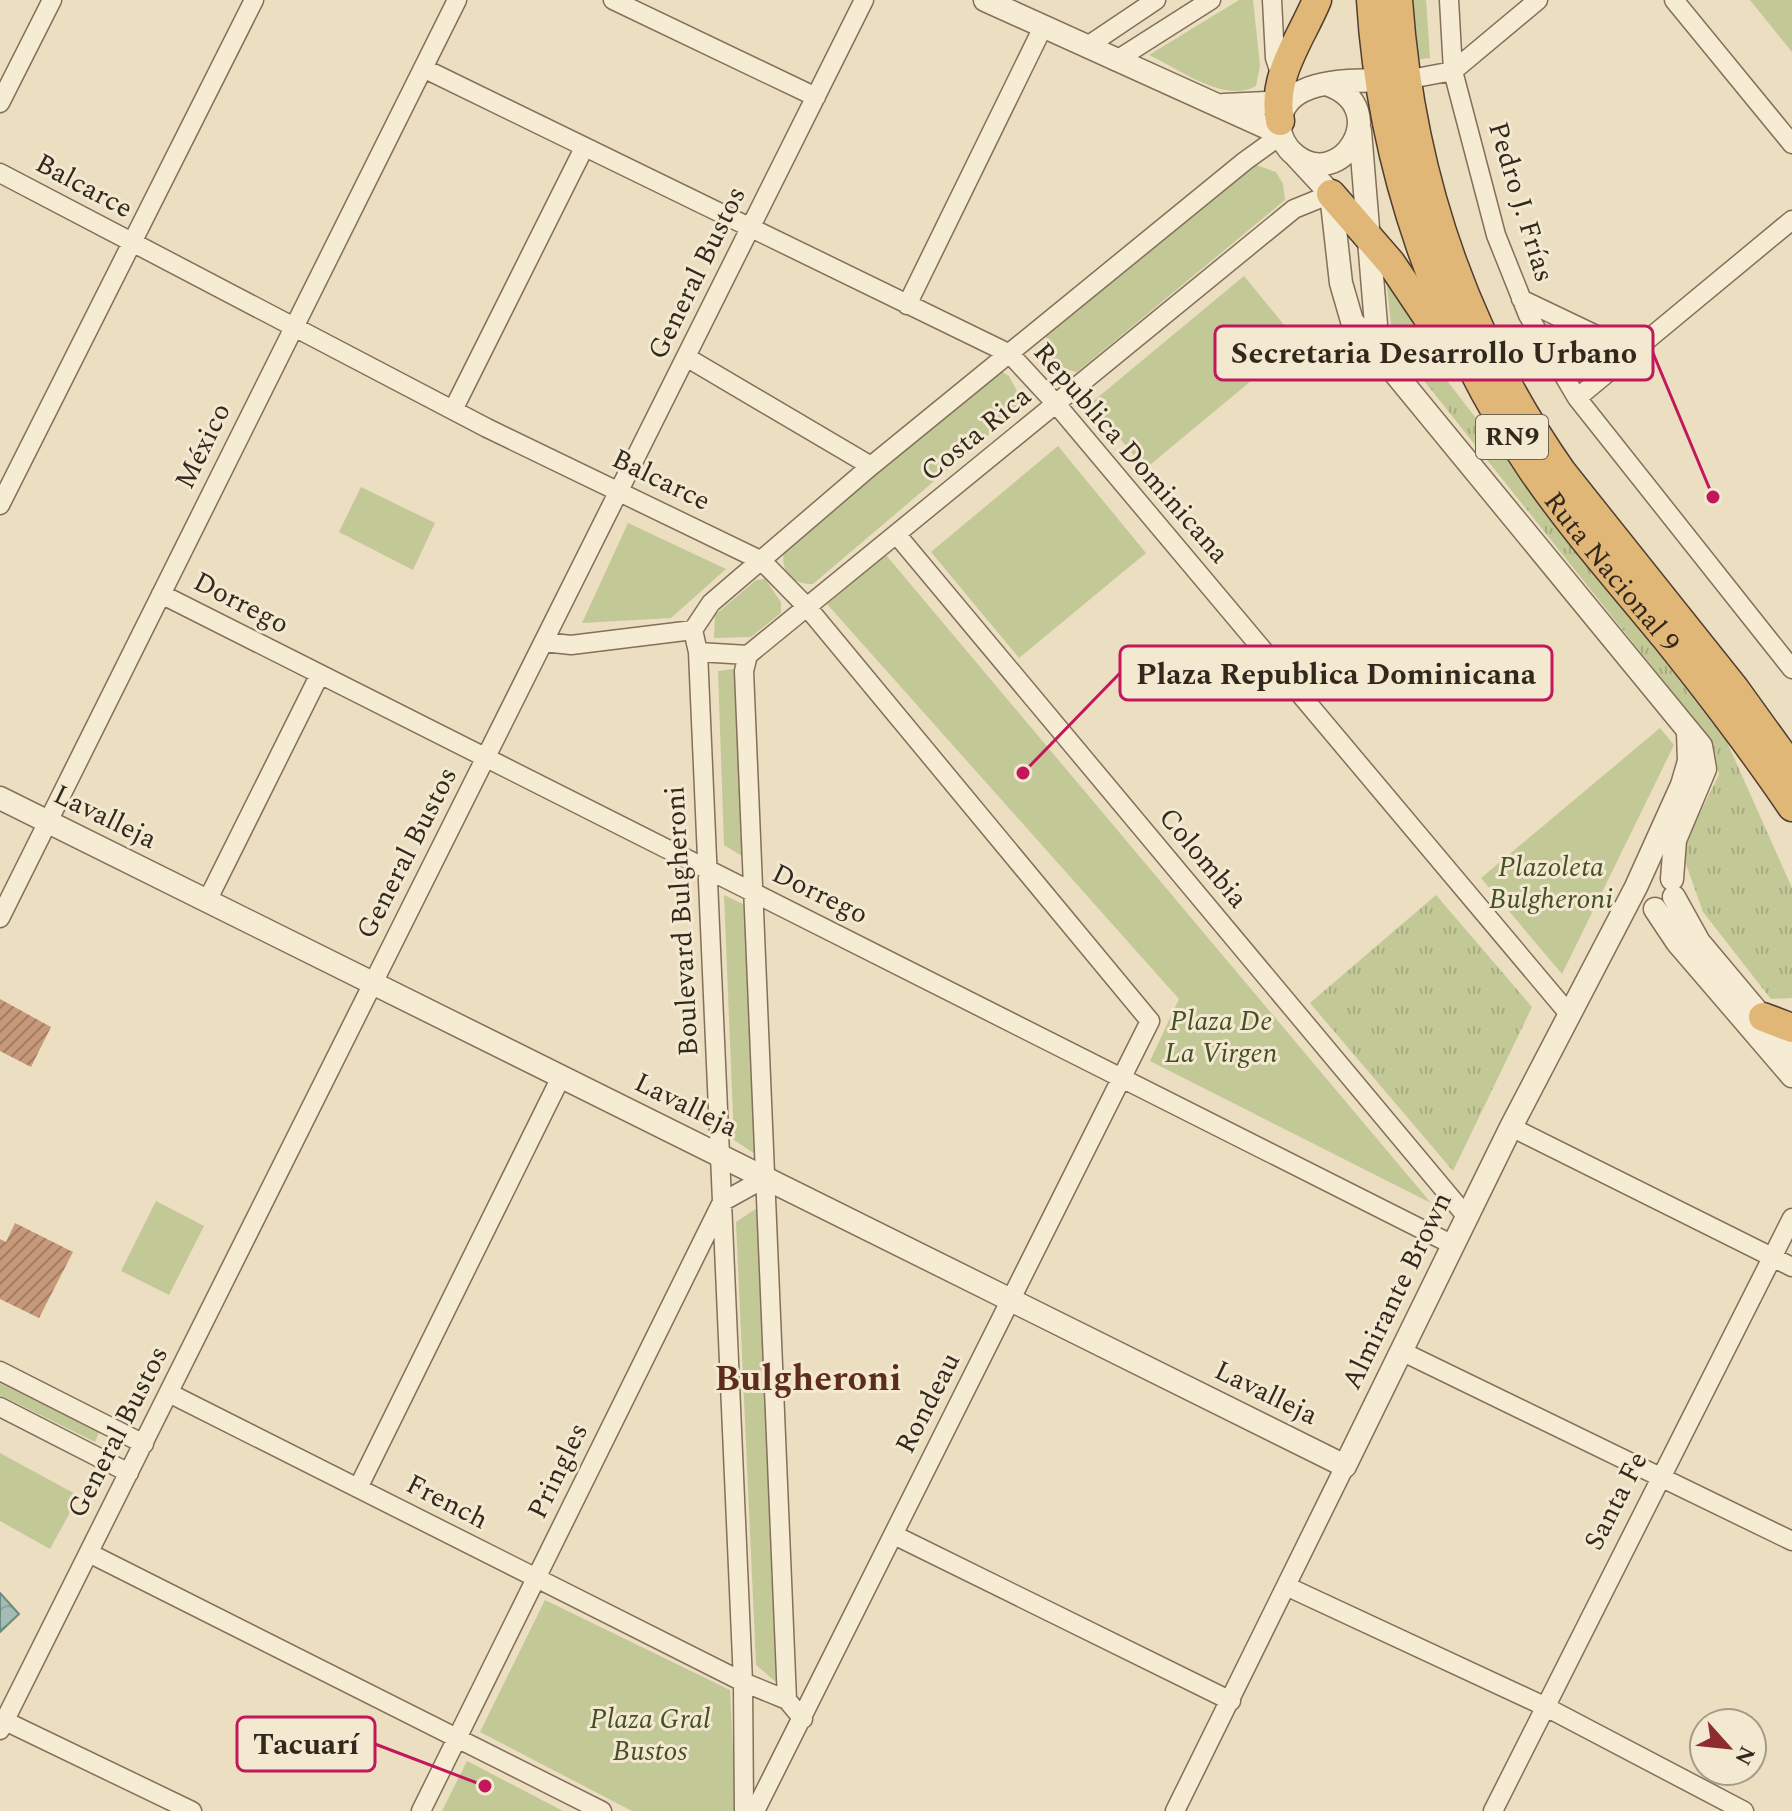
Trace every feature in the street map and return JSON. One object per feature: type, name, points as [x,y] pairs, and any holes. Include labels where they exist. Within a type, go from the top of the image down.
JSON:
[{"type":"highway","points":[[1283,110],[1317,0]]},
{"type":"highway","name":"Ruta Nacional 9","points":[[1371,0],[1391,80],[1419,150],[1448,256],[1509,387],[1562,472],[1735,689],[1787,771],[1792,807]]},
{"type":"highway","name":"Ruta Nacional 9","points":[[1398,0],[1391,80],[1400,175],[1423,254],[1470,360],[1506,427],[1567,517],[1666,638],[1787,771]]},
{"type":"highway","points":[[1324,185],[1368,234],[1426,312],[1464,377],[1506,427]]},
{"type":"highway","name":"RN9","points":[[1787,771],[1792,824]]},
{"type":"highway","points":[[1763,1017],[1792,1028]]},
{"type":"street","points":[[0,103],[52,0]]},
{"type":"street","points":[[0,505],[254,0]]},
{"type":"street","name":"México","points":[[0,918],[457,0]]},
{"type":"street","points":[[613,0],[816,97]]},
{"type":"street","name":"General Bustos","points":[[2,1726],[622,491],[864,0]]},
{"type":"street","points":[[985,0],[1213,106],[1283,110]]},
{"type":"street","points":[[1086,47],[1156,0]]},
{"type":"street","points":[[1115,61],[1211,0]]},
{"type":"street","points":[[1272,0],[1275,58],[1283,110],[1294,154],[1324,185],[1346,306],[1352,321],[1378,349],[1704,753],[1705,769],[1675,840],[1663,899],[1612,932]]},
{"type":"street","name":"Pedro J. Frías","points":[[1449,0],[1453,71],[1496,235],[1521,299],[1577,398],[1790,661]]},
{"type":"street","points":[[1283,110],[1304,87],[1453,71],[1538,0]]},
{"type":"street","points":[[1674,0],[1792,144]]},
{"type":"street","points":[[907,305],[1043,27]]},
{"type":"street","name":"Republica Dominicana","points":[[423,68],[1010,354],[1057,405],[1569,1014]]},
{"type":"street","points":[[1329,85],[1351,99],[1359,124],[1378,349]]},
{"type":"street","name":"Costa Rica","points":[[693,630],[711,603],[871,466],[1245,161],[1283,110]]},
{"type":"street","points":[[1294,154],[1315,164],[1338,160],[1356,141],[1359,124]]},
{"type":"street","points":[[453,410],[584,148]]},
{"type":"street","name":"Costa Rica","points":[[748,655],[1324,185],[1338,160]]},
{"type":"street","name":"Balcarce","points":[[0,173],[453,410],[762,561],[807,607],[1150,1021]]},
{"type":"street","points":[[1577,398],[1792,220]]},
{"type":"street","points":[[1521,299],[1632,352]]},
{"type":"street","points":[[686,357],[871,466]]},
{"type":"street","name":"Colombia","points":[[897,535],[1467,1217]]},
{"type":"street","name":"Dorrego","points":[[161,594],[1123,1076],[1453,1245]]},
{"type":"street","points":[[544,642],[571,645],[693,630],[698,652],[748,655],[744,671],[787,1700],[803,1719]]},
{"type":"street","name":"Boulevard Bulgheroni","points":[[698,652],[743,1682],[744,1811]]},
{"type":"street","points":[[207,901],[320,674]]},
{"type":"street","name":"Almirante Brown","points":[[1175,1811],[1511,1127],[1639,882],[1682,785],[1689,761],[1688,732]]},
{"type":"street","name":"Lavalleja","points":[[0,798],[1345,1466]]},
{"type":"street","points":[[1663,899],[1639,900],[1639,882],[1657,870],[1677,942],[1792,1076]]},
{"type":"street","points":[[1663,899],[1792,1053]]},
{"type":"street","name":"Rondeau","points":[[755,1811],[1150,1021]]},
{"type":"street","points":[[358,1488],[561,1077]]},
{"type":"street","points":[[1511,1127],[1792,1267]]},
{"type":"street","points":[[722,1202],[767,1177]]},
{"type":"street","name":"Pringles","points":[[421,1811],[722,1202]]},
{"type":"street","name":"Santa Fe","points":[[1493,1811],[1792,1218]]},
{"type":"street","points":[[1401,1351],[1658,1479],[1792,1541]]},
{"type":"street","points":[[0,1371],[144,1444]]},
{"type":"street","name":"French","points":[[169,1393],[743,1682],[787,1700]]},
{"type":"street","points":[[0,1407],[129,1473]]},
{"type":"street","points":[[894,1535],[1231,1701]]},
{"type":"street","points":[[89,1553],[602,1811]]},
{"type":"street","points":[[1286,1586],[1544,1706],[1744,1811]]},
{"type":"street","points":[[2,1726],[189,1810]]},
{"type":"green space","points":[[1239,0],[1253,0],[1260,66],[1256,86],[1230,91],[1216,88],[1149,55]]},
{"type":"green space","points":[[1408,0],[1426,0],[1430,58],[1412,60]]},
{"type":"green space","points":[[1750,0],[1792,0],[1792,52]]},
{"type":"green space","points":[[1256,165],[1276,172],[1283,184],[1285,200],[1077,372],[1046,365],[1046,335]]},
{"type":"green space","points":[[1385,269],[1448,382],[1727,742],[1792,888],[1792,998],[1771,999],[1703,912],[1681,850],[1719,775],[1713,743],[1393,342]]},
{"type":"green space","points":[[1244,276],[1298,342],[1145,469],[1091,403]]},
{"type":"green space","points":[[996,368],[1009,376],[1022,401],[1019,409],[813,584],[799,582],[789,575],[784,565],[784,551]]},
{"type":"green space","points":[[1058,446],[1146,553],[1019,658],[931,552]]},
{"type":"green space","points":[[361,487],[435,523],[413,570],[339,532]]},
{"type":"green space","points":[[628,523],[726,569],[671,618],[582,623]]},
{"type":"green space","name":"Plaza De La Virgen","points":[[886,555],[1431,1203],[1150,1061],[1179,999],[827,604]]},
{"type":"green space","points":[[765,579],[781,602],[781,613],[751,637],[714,638],[715,615],[756,580]]},
{"type":"green space","points":[[734,669],[745,858],[724,845],[718,671]]},
{"type":"green space","name":"Plazoleta Bulgheroni","points":[[1660,728],[1674,745],[1562,974],[1481,878]]},
{"type":"green space","points":[[724,895],[747,906],[755,1154],[734,1140]]},
{"type":"green space","points":[[1436,895],[1532,1007],[1453,1171],[1310,1003]]},
{"type":"green space","points":[[156,1201],[204,1226],[169,1295],[121,1271]]},
{"type":"green space","points":[[757,1208],[776,1682],[756,1665],[736,1222]]},
{"type":"green space","points":[[0,1383],[99,1432],[95,1442],[0,1395]]},
{"type":"green space","points":[[0,1453],[79,1496],[50,1549],[0,1521]]},
{"type":"green space","name":"Plaza Gral Bustos","points":[[545,1600],[730,1690],[736,1811],[632,1811],[480,1732]]},
{"type":"green space","points":[[467,1761],[563,1811],[442,1811]]},
{"type":"water","points":[[0,1593],[19,1614],[0,1632]]},
{"type":"building","points":[[0,999],[51,1027],[31,1067],[0,1051]]},
{"type":"building","points":[[15,1223],[73,1252],[39,1318],[0,1299],[0,1239],[6,1242]]},
{"type":"place","name":"Secretaria Desarrollo Urbano","points":[[1713,497]]},
{"type":"place","name":"Plaza Republica Dominicana","points":[[1023,773]]},
{"type":"place","name":"Tacuarí","points":[[485,1786]]},
{"type":"district","name":"Bulgheroni","points":[[808,1379]]}]
